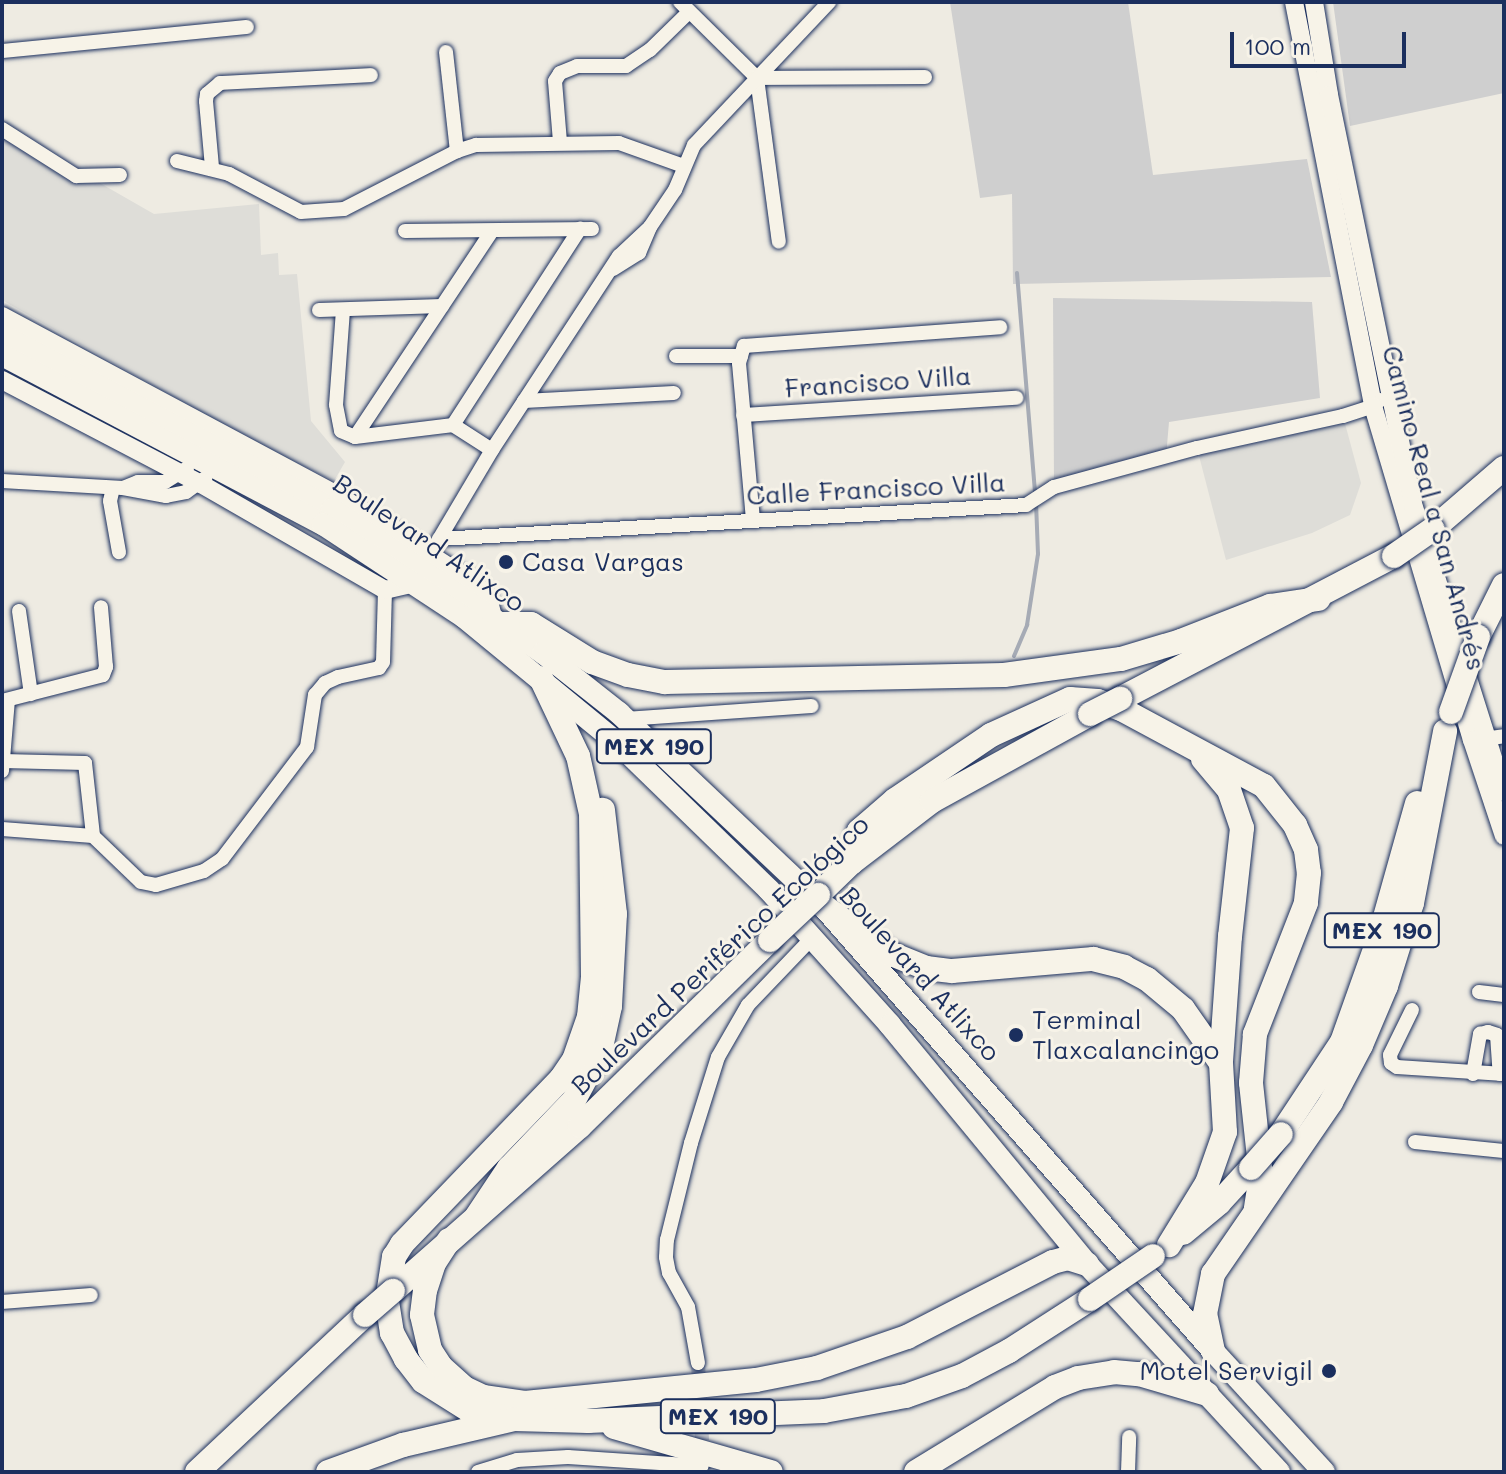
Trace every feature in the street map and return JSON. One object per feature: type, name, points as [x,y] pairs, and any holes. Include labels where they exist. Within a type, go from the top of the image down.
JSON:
[{"type":"highway","name":"Boulevard Periférico Ecológico","points":[[197,1472],[365,1315],[580,1126],[770,940],[826,894],[851,863],[932,801],[1090,714],[1318,599],[1394,556],[1433,529],[1504,468]]},
{"type":"highway","points":[[1213,1351],[1205,1314],[1210,1284],[1218,1265],[1331,1102],[1374,1016],[1412,903],[1448,721],[1478,637],[1504,585]]},
{"type":"highway","points":[[496,622],[531,624],[592,662],[628,675],[665,682],[1004,675],[1121,659],[1181,641],[1270,606],[1318,599]]},
{"type":"highway","points":[[477,1216],[509,1168],[579,1093],[600,1052],[608,1020],[615,914],[608,835],[581,744],[545,680]]},
{"type":"highway","points":[[514,1419],[457,1405],[423,1381],[392,1333],[387,1301],[394,1257],[402,1244],[561,1079],[574,1060],[589,1017],[593,949],[591,814],[578,756],[545,680]]},
{"type":"highway","points":[[851,863],[855,838],[877,814],[991,735],[1057,702],[1080,697],[1121,709],[1247,774],[1275,796],[1295,825],[1306,850],[1309,873],[1306,903],[1264,1007],[1253,1047],[1251,1083],[1261,1176],[1256,1209]]},
{"type":"highway","name":"MEX 190","points":[[328,1472],[403,1445],[514,1419],[588,1421],[824,1411],[906,1396],[962,1376],[1009,1351],[1090,1299],[1161,1250],[1219,1203],[1281,1134],[1342,1042],[1380,935],[1421,792],[1448,721]]},
{"type":"highway","points":[[1161,1250],[1207,1183],[1221,1151],[1225,1118],[1221,1063],[1242,828],[1229,790],[1198,751]]},
{"type":"highway","points":[[826,894],[889,953],[926,968],[952,971],[1078,959],[1124,967],[1147,979],[1183,1009],[1221,1063]]},
{"type":"highway","points":[[449,1240],[428,1276],[422,1315],[430,1350],[455,1382],[483,1397],[509,1402],[627,1394],[756,1380],[817,1368],[907,1337],[1058,1260],[1075,1259],[1087,1264]]},
{"type":"highway","points":[[916,1472],[1055,1387],[1078,1378],[1114,1372],[1139,1374],[1207,1394]]},
{"type":"highway","points":[[627,1394],[824,1411]]},
{"type":"highway","points":[[588,1421],[771,1472]]},
{"type":"main road","name":"Camino Real a San Andrés","points":[[1294,2],[1373,406],[1478,739],[1504,792]]},
{"type":"main road","name":"Camino Real a San Andrés","points":[[1314,2],[1353,215],[1413,504],[1504,836]]},
{"type":"main road","points":[[1335,223],[1353,215]]},
{"type":"main road","points":[[2,316],[211,456],[385,590],[427,561],[341,497],[211,456],[2,380]]},
{"type":"main road","name":"MEX 190","points":[[2,335],[323,524],[427,561]]},
{"type":"main road","name":"MEX 190","points":[[2,355],[211,456]]},
{"type":"main road","name":"Boulevard Atlixco","points":[[427,561],[496,622],[625,719],[826,894],[914,1006],[1213,1351],[1324,1472]]},
{"type":"main road","name":"Boulevard Atlixco","points":[[427,561],[545,680],[686,808],[812,938],[890,1025],[1087,1264],[1279,1472]]},
{"type":"main road","points":[[890,1025],[914,1006]]},
{"type":"street","points":[[427,561],[492,450],[623,251],[650,227],[675,190],[694,145],[820,5]]},
{"type":"street","points":[[560,142],[555,81],[560,73],[577,66],[626,66],[650,50],[684,7],[757,78],[779,242]]},
{"type":"street","points":[[2,51],[247,27]]},
{"type":"street","points":[[446,52],[457,151]]},
{"type":"street","points":[[212,167],[206,101],[207,94],[220,83],[371,75]]},
{"type":"street","points":[[757,78],[925,77]]},
{"type":"street","points":[[2,129],[76,176],[120,175]]},
{"type":"street","points":[[177,161],[212,167],[301,212],[357,204],[457,151],[476,145],[619,143],[684,166]]},
{"type":"street","points":[[405,231],[586,229],[453,425]]},
{"type":"street","points":[[355,437],[492,231]]},
{"type":"street","points":[[319,310],[442,306]]},
{"type":"street","points":[[343,310],[336,405],[341,431],[355,437],[453,425],[492,450]]},
{"type":"street","points":[[676,356],[1000,327]]},
{"type":"street","points":[[743,351],[743,415],[749,447],[753,520]]},
{"type":"street","name":"Calle Francisco Villa","points":[[427,561],[753,520],[1026,505],[1054,487],[1373,406],[1390,390]]},
{"type":"street","points":[[524,401],[674,393]]},
{"type":"street","name":"Francisco Villa","points":[[743,415],[1016,398]]},
{"type":"street","points":[[119,552],[110,501],[118,488],[138,482],[165,482],[211,456]]},
{"type":"street","points":[[2,481],[118,488],[166,496],[211,456]]},
{"type":"street","points":[[2,829],[93,836],[141,882],[156,885],[184,879],[222,859],[307,747],[315,695],[325,683],[379,668],[383,662],[385,590]]},
{"type":"street","points":[[2,771],[5,701],[106,672],[101,607]]},
{"type":"street","points":[[19,611],[31,694]]},
{"type":"street","points":[[625,719],[812,706]]},
{"type":"street","points":[[1478,739],[1504,736]]},
{"type":"street","points":[[3,761],[85,763],[93,836]]},
{"type":"street","points":[[698,1363],[688,1307],[669,1273],[666,1257],[667,1240],[691,1143],[718,1057],[748,1005],[812,938]]},
{"type":"street","points":[[1479,992],[1504,995]]},
{"type":"street","points":[[1412,1010],[1390,1055],[1391,1063],[1397,1067],[1473,1074],[1502,1074],[1497,1035],[1488,1032],[1480,1034],[1473,1074]]},
{"type":"street","points":[[1415,1142],[1504,1151]]},
{"type":"street","points":[[2,1302],[91,1295]]},
{"type":"street","points":[[1128,1472],[1129,1437]]},
{"type":"street","points":[[478,1472],[517,1460],[568,1457],[703,1465]]},
{"type":"shaded area","points":[[950,2],[1128,2],[1153,175],[1307,159],[1331,277],[1013,284],[1012,194],[980,198]]},
{"type":"shaded area","points":[[1333,2],[1504,2],[1504,93],[1350,126]]},
{"type":"shaded area","points":[[2,127],[154,214],[259,204],[261,255],[278,253],[279,275],[297,274],[311,421],[345,462],[334,481],[241,435],[2,300]]},
{"type":"shaded area","points":[[1053,298],[1312,302],[1320,398],[1169,422],[1166,457],[1054,487]]},
{"type":"shaded area","points":[[1343,416],[1361,483],[1350,515],[1312,533],[1226,560],[1197,448]]},
{"type":"waterway","points":[[1017,273],[1035,494]]},
{"type":"waterway","points":[[1014,656],[1027,625],[1038,554],[1036,502]]},
{"type":"tunnel","points":[[698,1363],[703,1458]]},
{"type":"place","name":"Casa Vargas","points":[[506,562]]},
{"type":"place","name":"Terminal Tlaxcalancingo","points":[[1016,1035]]},
{"type":"place","name":"Motel Servigil","points":[[1329,1371]]}]
